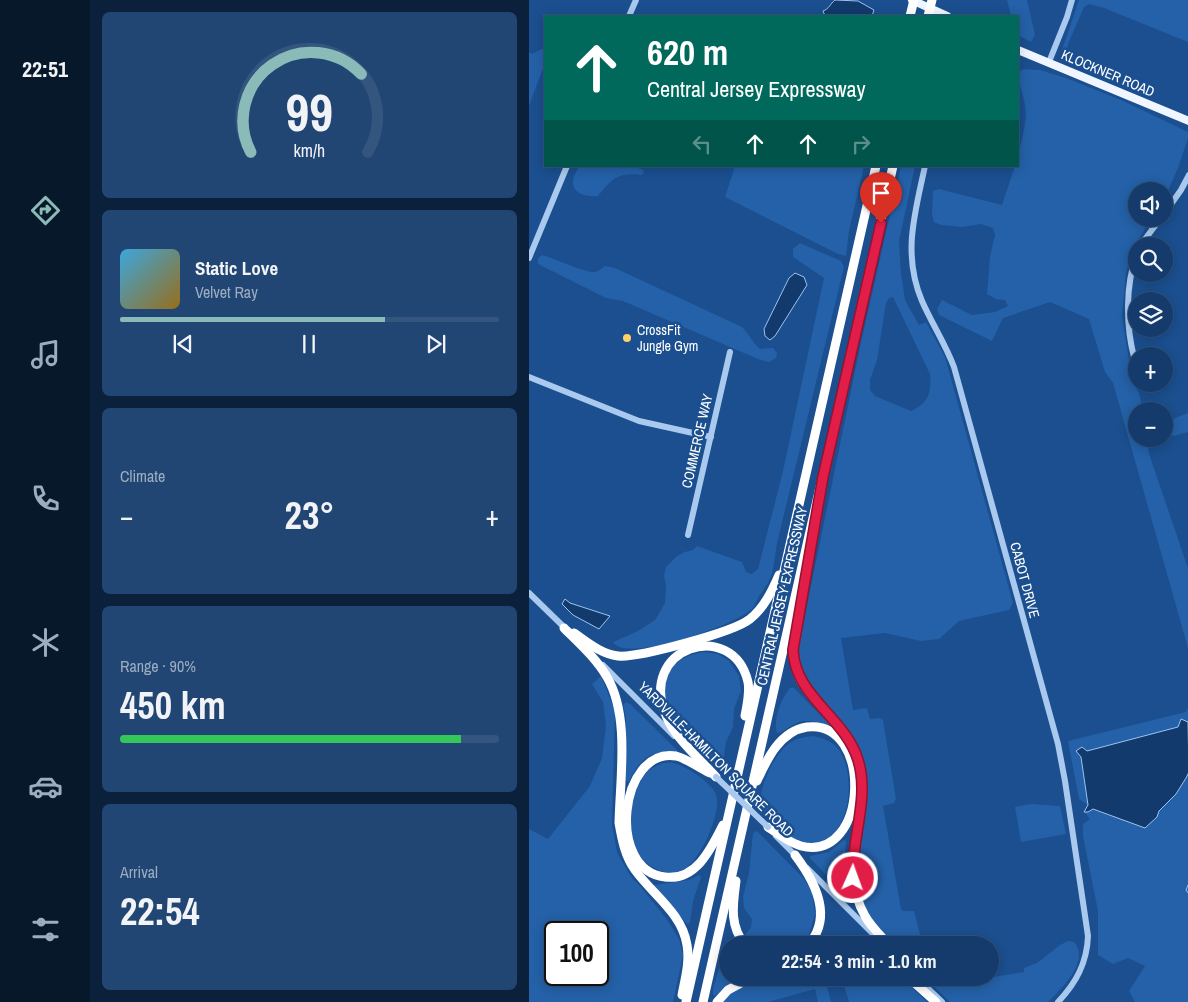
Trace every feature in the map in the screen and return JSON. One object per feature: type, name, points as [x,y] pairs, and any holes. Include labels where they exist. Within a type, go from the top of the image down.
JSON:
[{"type":"highway","points":[[910,15],[913,0]]},
{"type":"highway","points":[[928,15],[932,0]]},
{"type":"highway","name":"CENTRAL JERSEY EXPRESSWAY","points":[[686,1002],[876,167]]},
{"type":"highway","name":"CENTRAL JERSEY EXPRESSWAY","points":[[703,1002],[893,167]]},
{"type":"highway","points":[[563,627],[602,651],[624,656],[681,644],[742,624],[762,607],[776,583],[806,473]]},
{"type":"highway","points":[[823,477],[794,643],[793,659],[801,682],[845,733],[858,760],[862,790],[853,864],[854,887],[865,916],[882,936]]},
{"type":"highway","points":[[563,627],[600,667],[616,696],[622,728],[619,823],[621,837],[627,856],[636,872],[674,915],[685,936],[687,963],[681,1002]]},
{"type":"highway","points":[[716,777],[671,725],[662,702],[661,686],[667,667],[681,652],[701,646],[715,647],[728,653],[743,669],[748,682],[748,696],[736,780]]},
{"type":"highway","points":[[748,805],[772,753],[778,744],[789,734],[804,728],[817,727],[830,731],[841,740],[848,751],[852,764],[855,788],[850,814],[839,835],[828,843],[809,847],[796,844],[768,827]]},
{"type":"highway","points":[[716,777],[678,757],[659,758],[647,765],[633,786],[627,806],[626,824],[629,843],[638,862],[647,870],[660,876],[679,876],[690,872],[704,858],[729,814]]},
{"type":"highway","points":[[739,845],[733,918],[739,936]]},
{"type":"highway","points":[[795,855],[812,880],[819,901],[820,923],[815,936]]},
{"type":"highway","points":[[717,1002],[734,986]]},
{"type":"highway","points":[[919,986],[935,998]]},
{"type":"highway","points":[[925,986],[935,998]]},
{"type":"main road","points":[[913,0],[945,15]]},
{"type":"main road","name":"KLOCKNER ROAD","points":[[1019,50],[1188,121]]},
{"type":"street","points":[[629,15],[636,0]]},
{"type":"street","points":[[1049,62],[1073,0]]},
{"type":"street","points":[[529,258],[567,167]]},
{"type":"street","name":"CABOT DRIVE","points":[[925,167],[912,226],[911,252],[914,275],[922,299],[943,339],[954,366],[1058,744],[1065,782],[1088,936],[1086,953],[1080,972],[1065,995],[1058,1002]]},
{"type":"street","points":[[1173,201],[1188,176]]},
{"type":"street","points":[[1181,190],[1188,183]]},
{"type":"street","points":[[1131,282],[1128,315],[1133,347]]},
{"type":"street","name":"COMMERCE WAY","points":[[688,535],[731,352]]},
{"type":"street","points":[[529,377],[639,421],[711,437]]},
{"type":"street","name":"YARDVILLE-HAMILTON SQUARE ROAD","points":[[529,593],[768,827],[875,936]]},
{"type":"street","points":[[1053,1002],[1065,995]]},
{"type":"street","points":[[935,998],[941,1002]]},
{"type":"shaded area","points":[[835,0],[858,1],[874,10],[872,15],[825,15],[823,11]]},
{"type":"shaded area","points":[[1007,0],[1027,0],[1035,35],[1031,42],[1019,36],[1019,15],[1011,15]]},
{"type":"shaded area","points":[[1079,0],[1188,0],[1188,42],[1104,8],[1089,4],[1084,7],[1068,44],[1069,54],[1061,53]]},
{"type":"shaded area","points":[[544,50],[544,66],[529,106],[529,52],[532,54]]},
{"type":"shaded area","points":[[1024,69],[1040,70],[1066,78],[1121,100],[1188,132],[1188,138],[1172,182],[1128,182],[1128,227],[1146,227],[1140,237],[1128,237],[1128,266],[1122,316],[1128,354],[1128,392],[1138,392],[1141,402],[1128,402],[1128,436],[1113,383],[1105,372],[1089,319],[1050,302],[1003,318],[992,341],[939,315],[937,309],[942,300],[972,315],[995,312],[1008,306],[1005,300],[996,299],[987,294],[990,256],[995,235],[993,228],[981,224],[963,227],[941,225],[934,222],[932,214],[933,191],[939,189],[1002,205],[1015,167],[1019,167],[1019,153],[1026,109],[1019,82],[1019,72]]},
{"type":"shaded area","points":[[579,167],[637,167],[644,171],[642,175],[621,176],[612,180],[598,196],[582,194],[576,190],[573,182]]},
{"type":"shaded area","points":[[735,167],[864,167],[849,231],[846,256],[838,254],[725,197]]},
{"type":"shaded area","points":[[901,167],[915,167],[899,241],[905,300],[919,325],[926,322],[945,357],[1013,603],[1009,610],[959,621],[939,639],[921,641],[885,633],[841,638],[853,710],[867,708],[870,719],[880,718],[883,720],[896,799],[894,803],[883,806],[901,909],[903,911],[914,911],[920,936],[886,936],[873,922],[862,905],[857,881],[857,746],[846,727],[805,683],[797,654],[860,347]],"holes":[[[893,297],[930,374],[929,392],[925,401],[911,411],[875,396],[870,390],[870,380],[877,360],[886,303],[889,298]]]},
{"type":"shaded area","points":[[800,243],[841,261],[844,267],[770,579],[752,609],[725,624],[681,640],[638,648],[622,648],[613,642],[638,631],[655,620],[665,603],[666,585],[664,576],[666,567],[677,556],[693,550],[697,546],[742,562],[746,572],[752,574],[758,569],[783,471],[824,278],[793,257],[793,249]]},
{"type":"shaded area","points":[[542,255],[590,272],[596,272],[605,266],[615,268],[742,327],[760,349],[773,348],[777,353],[776,358],[769,362],[758,359],[623,301],[606,298],[538,264],[538,258]]},
{"type":"shaded area","points":[[795,273],[804,277],[807,285],[775,336],[770,340],[765,336],[764,329],[789,278]]},
{"type":"shaded area","points":[[1188,413],[1188,432],[1173,436],[1173,420]]},
{"type":"shaded area","points":[[1131,447],[1148,447],[1188,568],[1188,648]]},
{"type":"shaded area","points":[[565,599],[570,603],[610,616],[599,629],[573,615],[562,604]]},
{"type":"shaded area","points":[[703,652],[718,654],[729,661],[739,676],[741,691],[734,709],[733,727],[726,742],[723,762],[719,766],[708,760],[679,730],[669,714],[666,703],[666,683],[672,668],[684,658]]},
{"type":"shaded area","points":[[601,676],[615,711],[612,825],[617,852],[631,877],[668,921],[679,939],[683,955],[673,1002],[529,1002],[529,829],[548,839],[590,786],[602,758],[606,725],[603,702],[592,684]]},
{"type":"shaded area","points":[[790,688],[794,688],[829,724],[828,726],[803,721],[777,733],[776,722],[779,709]]},
{"type":"shaded area","points":[[626,702],[678,752],[655,754],[645,759],[637,767],[629,782],[626,781],[626,717],[623,705]]},
{"type":"shaded area","points":[[1188,708],[1188,722],[1181,719],[1179,727],[1087,751],[1082,747],[1076,751],[1081,757],[1088,805],[1079,799],[1068,741],[1186,712]]},
{"type":"shaded area","points":[[1181,719],[1188,722],[1189,772],[1176,794],[1159,811],[1157,817],[1145,828],[1093,809],[1084,812],[1088,805],[1081,757],[1076,751],[1082,747],[1087,751],[1178,727]]},
{"type":"shaded area","points":[[813,736],[827,740],[839,750],[845,762],[849,792],[841,822],[833,834],[822,841],[799,843],[793,841],[770,823],[761,809],[760,801],[768,772],[779,754],[791,742]]},
{"type":"shaded area","points":[[663,763],[674,763],[693,772],[712,787],[717,798],[715,816],[703,847],[691,864],[680,872],[675,873],[658,870],[643,860],[637,851],[631,828],[633,801],[642,778],[649,770]]},
{"type":"shaded area","points":[[1188,772],[1188,1002],[1135,1002],[1129,991],[1145,966],[1128,958],[1113,964],[1098,955],[1098,911],[1083,836],[1083,824],[1090,819],[1084,812],[1093,809],[1100,812],[1159,811],[1176,794]]},
{"type":"shaded area","points":[[1031,804],[1060,806],[1066,834],[1021,842],[1015,807]]},
{"type":"shaded area","points":[[757,831],[804,879],[812,893],[815,914],[809,936],[745,936],[751,927],[752,919],[744,908],[743,897],[749,873],[753,833]]},
{"type":"shaded area","points":[[844,840],[846,841],[844,866],[847,894],[845,895],[810,858],[810,856],[829,852]]},
{"type":"shaded area","points":[[699,875],[701,877],[693,901],[690,923],[687,924],[654,885],[689,880]]},
{"type":"shaded area","points":[[1068,941],[1074,942],[1079,958],[1072,974],[1048,1002],[950,1002],[933,986],[999,986],[999,976],[1024,972],[1024,968],[1037,963]]},
{"type":"shaded area","points":[[719,969],[719,986],[727,986],[715,996],[713,995]]},
{"type":"shaded area","points":[[739,986],[827,986],[831,1002],[818,1002],[815,989],[768,1002],[720,1002]]},
{"type":"shaded area","points":[[844,986],[910,986],[927,1002],[849,1002]]},
{"type":"waterway","points":[[1189,883],[1186,890],[1189,894]]},
{"type":"place","name":"CrossFit Jungle Gym","points":[[627,338]]},
{"type":"route","points":[[853,878],[862,790],[861,770],[855,751],[845,733],[801,682],[795,667],[793,650],[823,477],[881,223]]}]
